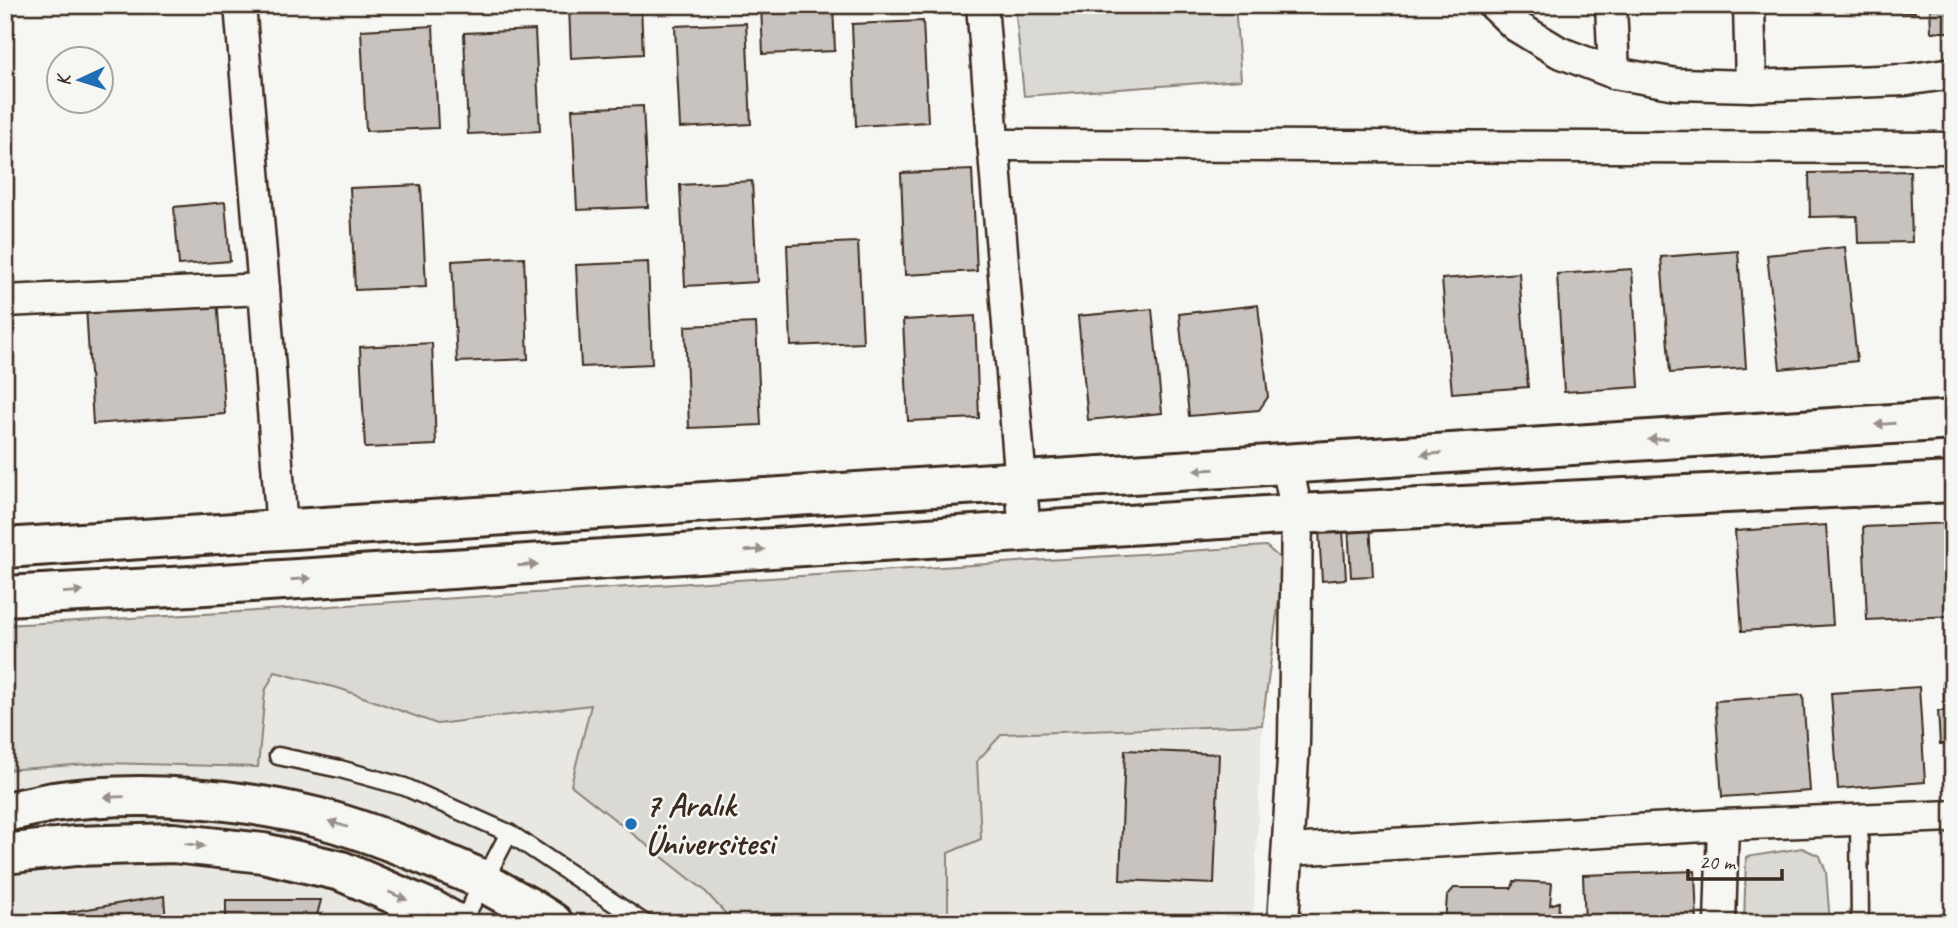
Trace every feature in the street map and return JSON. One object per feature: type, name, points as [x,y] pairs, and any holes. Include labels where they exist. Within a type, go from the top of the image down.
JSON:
[{"type":"street","points":[[240,5],[282,530]]},
{"type":"street","points":[[982,5],[1025,533]]},
{"type":"street","points":[[1494,5],[1516,26],[1559,52],[1614,73],[1676,84],[1751,86],[1905,80],[1953,73]]},
{"type":"street","points":[[1611,5],[1614,73]]},
{"type":"street","points":[[1749,5],[1751,86]]},
{"type":"street","points":[[993,145],[1953,148]]},
{"type":"street","points":[[5,302],[264,289]]},
{"type":"street","points":[[5,548],[1953,420]]},
{"type":"street","points":[[1283,923],[1294,741],[1297,514],[1287,464]]},
{"type":"street","points":[[5,596],[1297,514],[1953,482]]},
{"type":"street","points":[[5,812],[52,802],[141,796],[231,801],[318,818],[403,845],[484,880],[553,923]]},
{"type":"street","points":[[1287,850],[1723,825],[1953,816]]},
{"type":"street","points":[[1720,923],[1723,825]]},
{"type":"street","points":[[5,854],[75,846],[173,843],[263,853],[341,871],[455,923]]},
{"type":"lane","points":[[278,756],[340,769],[405,788],[509,833],[644,923]]},
{"type":"lane","points":[[1859,820],[1860,923]]},
{"type":"lane","points":[[462,923],[509,833]]},
{"type":"shaded area","points":[[1015,5],[1235,5],[1241,80],[1024,96]]},
{"type":"shaded area","name":"7 Aralık Üniversitesi","points":[[1266,546],[1284,562],[1262,725],[1253,923],[5,923],[5,625]]},
{"type":"shaded area","points":[[1266,546],[1284,562],[1262,725],[1002,734],[977,761],[981,839],[948,853],[948,923],[734,923],[704,890],[571,785],[591,705],[437,724],[341,689],[275,672],[265,691],[258,767],[102,763],[5,770],[5,625]]},
{"type":"shaded area","points":[[1802,848],[1820,856],[1826,872],[1830,923],[1744,923],[1746,857]]},
{"type":"building","points":[[569,5],[641,5],[643,54],[571,58]]},
{"type":"building","points":[[761,5],[833,5],[835,51],[763,54]]},
{"type":"building","points":[[1879,5],[1915,5],[1915,12],[1879,12]]},
{"type":"building","points":[[1930,5],[1953,5],[1953,32],[1931,32]]},
{"type":"building","points":[[923,21],[928,122],[856,126],[852,24]]},
{"type":"building","points":[[746,23],[751,124],[680,128],[675,26]]},
{"type":"building","points":[[433,26],[438,128],[366,131],[361,30]]},
{"type":"building","points":[[535,30],[540,131],[468,134],[464,33]]},
{"type":"building","points":[[643,106],[648,207],[577,210],[572,109]]},
{"type":"building","points":[[972,170],[977,271],[905,275],[901,173]]},
{"type":"building","points":[[1910,171],[1912,242],[1858,243],[1857,216],[1810,217],[1809,173]]},
{"type":"building","points":[[752,181],[757,282],[685,286],[680,185]]},
{"type":"building","points":[[421,185],[426,287],[355,290],[350,188]]},
{"type":"building","points":[[225,202],[230,261],[179,265],[174,207]]},
{"type":"building","points":[[858,242],[863,343],[791,346],[787,245]]},
{"type":"building","points":[[1845,247],[1857,361],[1780,369],[1767,255]]},
{"type":"building","points":[[1738,251],[1746,368],[1670,373],[1661,257]]},
{"type":"building","points":[[524,257],[528,359],[457,362],[452,261]]},
{"type":"building","points":[[648,262],[652,364],[581,367],[576,265]]},
{"type":"building","points":[[1632,269],[1639,387],[1564,392],[1557,274]]},
{"type":"building","points":[[1519,273],[1528,387],[1452,393],[1442,279]]},
{"type":"building","points":[[217,297],[225,414],[93,424],[86,306]]},
{"type":"building","points":[[1258,305],[1268,397],[1259,410],[1189,416],[1179,314]]},
{"type":"building","points":[[1152,309],[1162,413],[1088,420],[1078,316]]},
{"type":"building","points":[[975,316],[979,418],[908,421],[903,320]]},
{"type":"building","points":[[756,323],[761,425],[689,428],[685,326]]},
{"type":"building","points":[[432,343],[436,445],[365,448],[360,347]]},
{"type":"building","points":[[1370,523],[1373,576],[1351,577],[1348,525]]},
{"type":"building","points":[[1952,523],[1953,616],[1867,620],[1863,527]]},
{"type":"building","points":[[1826,525],[1833,625],[1742,631],[1735,531]]},
{"type":"building","points":[[1343,530],[1346,579],[1322,581],[1319,531]]},
{"type":"building","points":[[1943,683],[1953,683],[1953,772],[1949,772],[1947,744],[1940,744],[1938,711],[1945,711]]},
{"type":"building","points":[[1919,687],[1925,782],[1838,789],[1831,693]]},
{"type":"building","points":[[1803,695],[1810,791],[1722,797],[1715,701]]},
{"type":"building","points":[[1125,750],[1219,754],[1214,884],[1120,880]]},
{"type":"building","points":[[1695,871],[1697,923],[1585,923],[1583,875]]},
{"type":"building","points":[[1514,881],[1552,883],[1550,905],[1559,902],[1558,923],[1445,923],[1447,896],[1454,888],[1512,888]]},
{"type":"building","points":[[164,896],[166,923],[5,923]]},
{"type":"building","points":[[226,900],[321,900],[315,923],[226,923]]},
{"type":"place","name":"7 Aralık Üniversitesi","points":[[631,824]]}]
